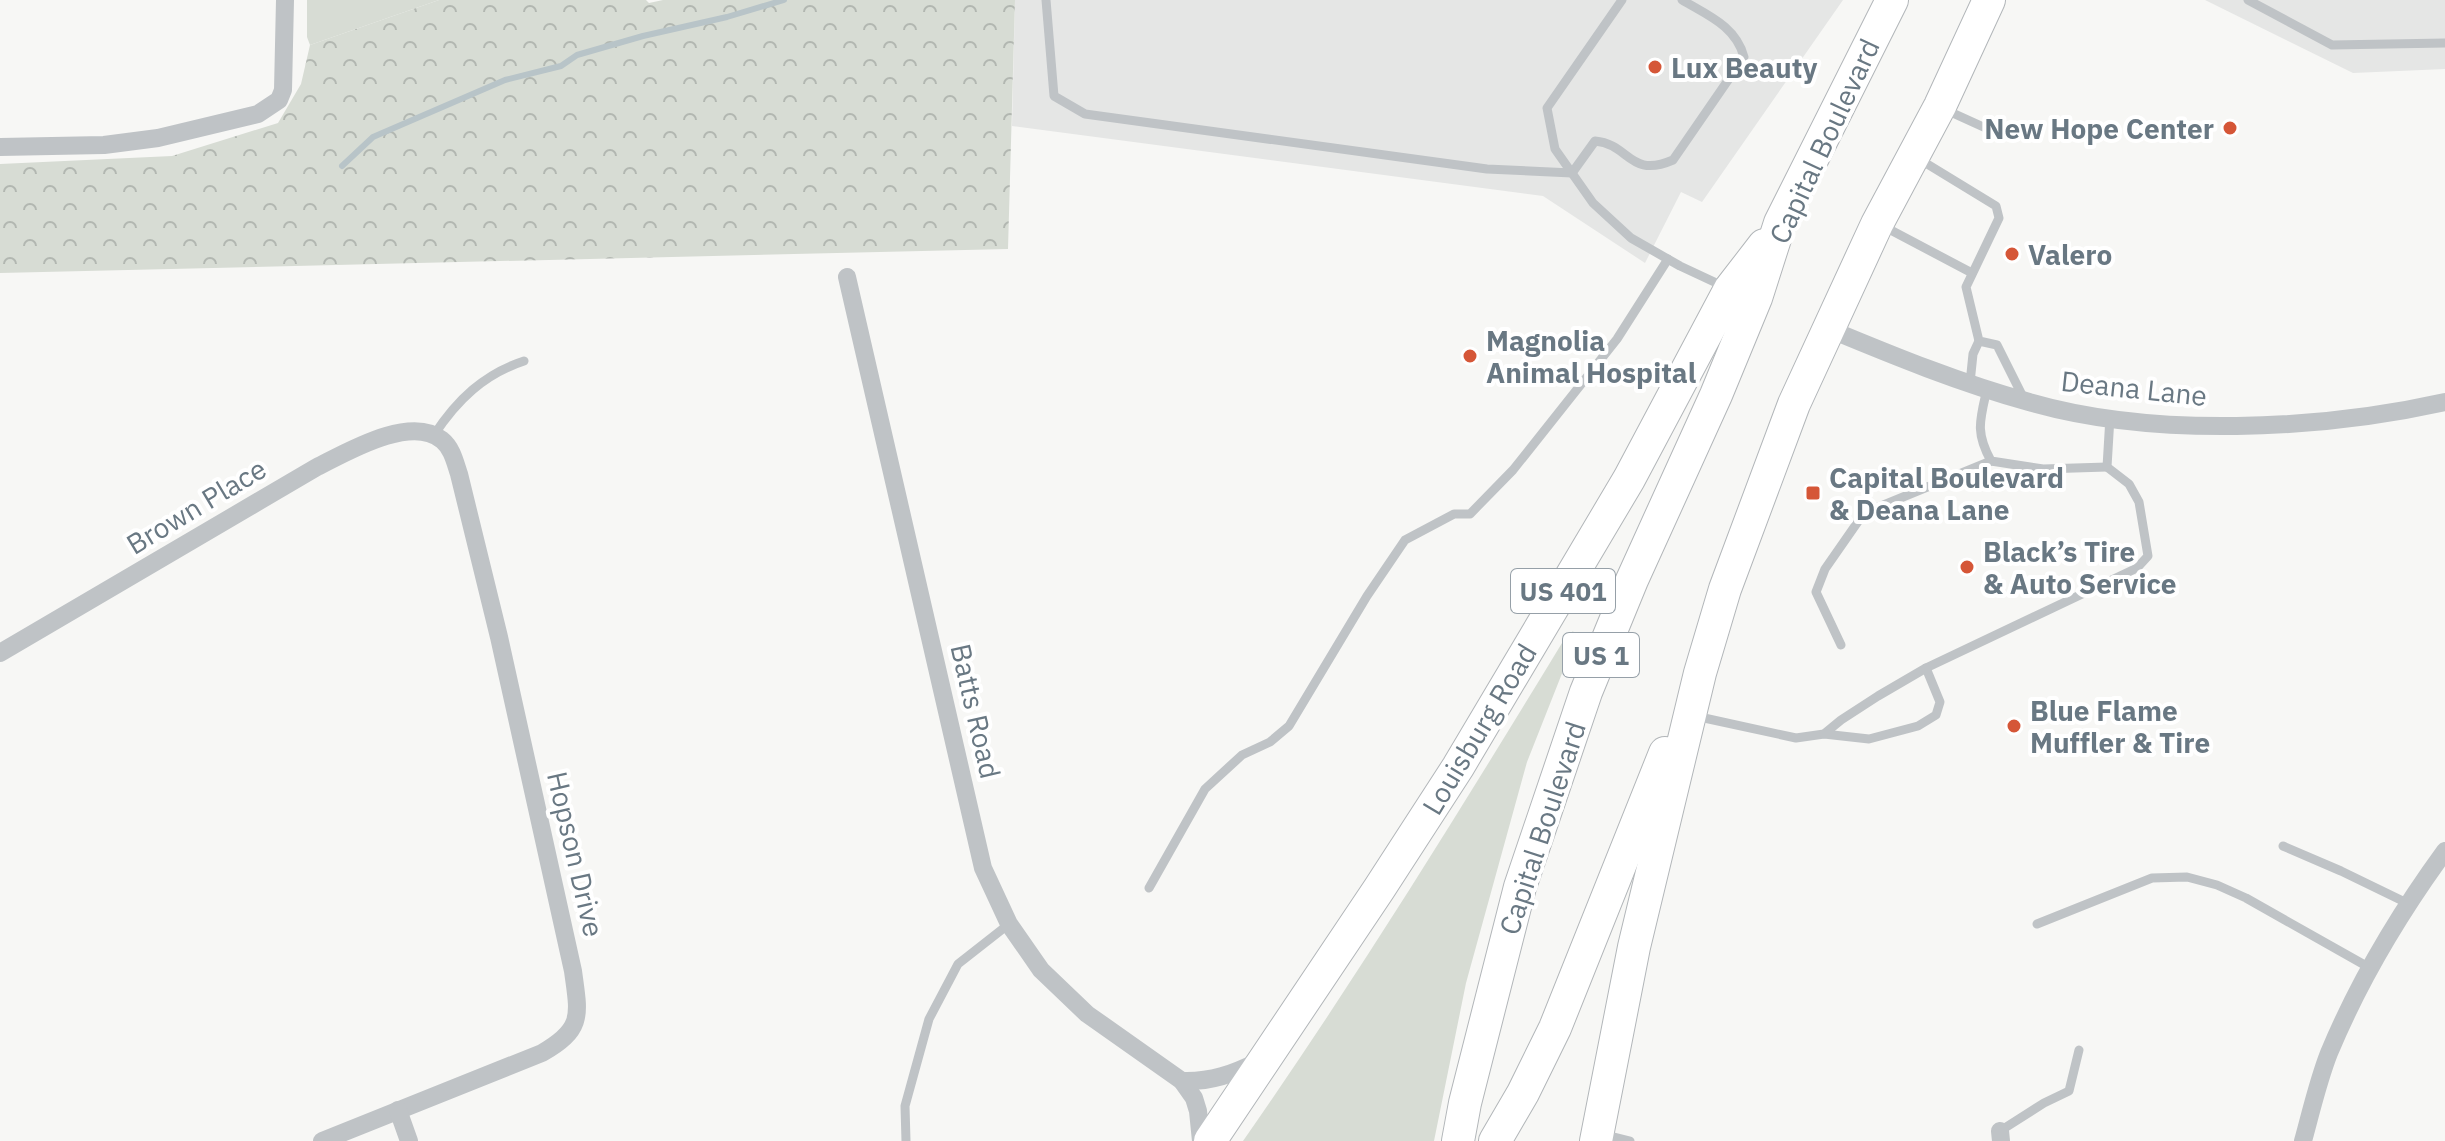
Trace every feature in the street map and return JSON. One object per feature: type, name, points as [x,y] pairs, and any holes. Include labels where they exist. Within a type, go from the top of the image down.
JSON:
[{"type":"highway","name":"Capital Boulevard","points":[[1458,1141],[1520,887],[1586,692],[1632,580],[1716,395],[1743,294],[1892,0]]},
{"type":"highway","points":[[1597,1137],[1634,947],[1700,673],[1725,589],[1794,404],[1877,224],[1940,106],[1989,0]]},
{"type":"highway","name":"Louisburg Road","points":[[1210,1141],[1458,767],[1743,294]]},
{"type":"highway","points":[[1495,1141],[1555,1028],[1700,673]]},
{"type":"street","points":[[0,147],[104,145],[158,138],[258,114],[279,100],[283,90],[285,0]]},
{"type":"street","name":"Batts Road","points":[[847,277],[983,868],[1009,924],[1041,970],[1061,991],[1113,1034],[1182,1081]]},
{"type":"street","name":"Deana Lane","points":[[1829,329],[2025,401],[2110,417],[2208,425],[2259,425],[2316,422],[2445,402]]},
{"type":"street","name":"Brown Place","points":[[0,653],[317,467],[366,442],[396,433],[432,434]]},
{"type":"street","name":"Hopson Drive","points":[[322,1141],[542,1053],[564,1041],[572,1031],[577,1010],[573,971],[499,637],[459,474],[449,448],[432,434]]},
{"type":"street","points":[[2303,1141],[2328,1056],[2370,968],[2445,851]]},
{"type":"street","points":[[1182,1081],[1222,1078],[1266,1058]]},
{"type":"street","points":[[1182,1081],[1194,1098],[1201,1141]]},
{"type":"street","points":[[398,1110],[409,1141]]},
{"type":"lane","points":[[1046,0],[1054,96],[1085,114],[1487,169],[1572,173]]},
{"type":"lane","points":[[1622,0],[1547,108],[1555,149],[1593,203],[1631,238],[1743,294]]},
{"type":"lane","points":[[1572,173],[1595,141],[1606,142],[1639,165],[1657,167],[1673,160],[1744,57],[1740,40],[1728,28],[1682,0]]},
{"type":"lane","points":[[2248,0],[2332,45],[2445,43]]},
{"type":"lane","points":[[1940,106],[1990,130]]},
{"type":"lane","points":[[1913,156],[1996,206],[1999,218],[1966,287],[1979,341],[1973,354],[1981,442],[1991,461]]},
{"type":"lane","points":[[1877,224],[1972,273]]},
{"type":"lane","points":[[1149,888],[1205,789],[1242,755],[1270,742],[1289,726],[1367,596],[1405,540],[1454,514],[1470,514],[1513,470],[1617,339],[1668,259]]},
{"type":"lane","points":[[1979,341],[1997,345],[2025,401]]},
{"type":"lane","points":[[432,434],[474,387],[502,368],[524,361]]},
{"type":"lane","points":[[2107,467],[2110,417]]},
{"type":"lane","points":[[1824,734],[1841,720],[1926,668],[2137,568],[2148,556],[2139,502],[2129,484],[2107,467],[2043,469],[1991,461],[1864,513],[1825,569],[1816,592],[1841,645]]},
{"type":"lane","points":[[1690,715],[1796,738],[1824,734],[1869,739],[1918,726],[1936,715],[1940,702],[1926,668]]},
{"type":"lane","points":[[2283,846],[2409,904]]},
{"type":"lane","points":[[2037,924],[2152,878],[2187,877],[2217,885],[2246,898],[2370,968]]},
{"type":"lane","points":[[906,1141],[905,1106],[929,1019],[958,964],[1009,924]]},
{"type":"lane","points":[[2000,1136],[2044,1103],[2069,1091],[2079,1050]]},
{"type":"lane","points":[[1597,1137],[1630,1141]]},
{"type":"shaded area","points":[[1015,0],[1843,0],[1702,202],[1681,192],[1645,263],[1543,196],[1012,126]]},
{"type":"shaded area","points":[[2205,0],[2445,0],[2445,69],[2353,73]]},
{"type":"green space","points":[[307,0],[439,0],[310,45],[307,37]]},
{"type":"green space","points":[[439,0],[646,0],[649,3],[663,0],[1015,0],[1008,249],[0,273],[0,164],[172,156],[278,123],[301,84],[310,45]]},
{"type":"green space","points":[[1573,631],[1576,638],[1527,762],[1466,983],[1434,1141],[1243,1141],[1366,957],[1562,643]]},
{"type":"waterway","points":[[342,166],[373,137],[505,80],[561,66],[577,55],[643,36],[784,0]]},
{"type":"place","name":"Lux Beauty","points":[[1655,67]]},
{"type":"place","name":"New Hope Center","points":[[2230,128]]},
{"type":"place","name":"Valero","points":[[2012,254]]},
{"type":"place","name":"Magnolia Animal Hospital","points":[[1470,356]]},
{"type":"place","name":"Capital Boulevard & Deana Lane","points":[[1813,493]]},
{"type":"place","name":"Black’s Tire & Auto Service","points":[[1967,567]]},
{"type":"place","name":"Blue Flame Muffler & Tire","points":[[2014,726]]}]
